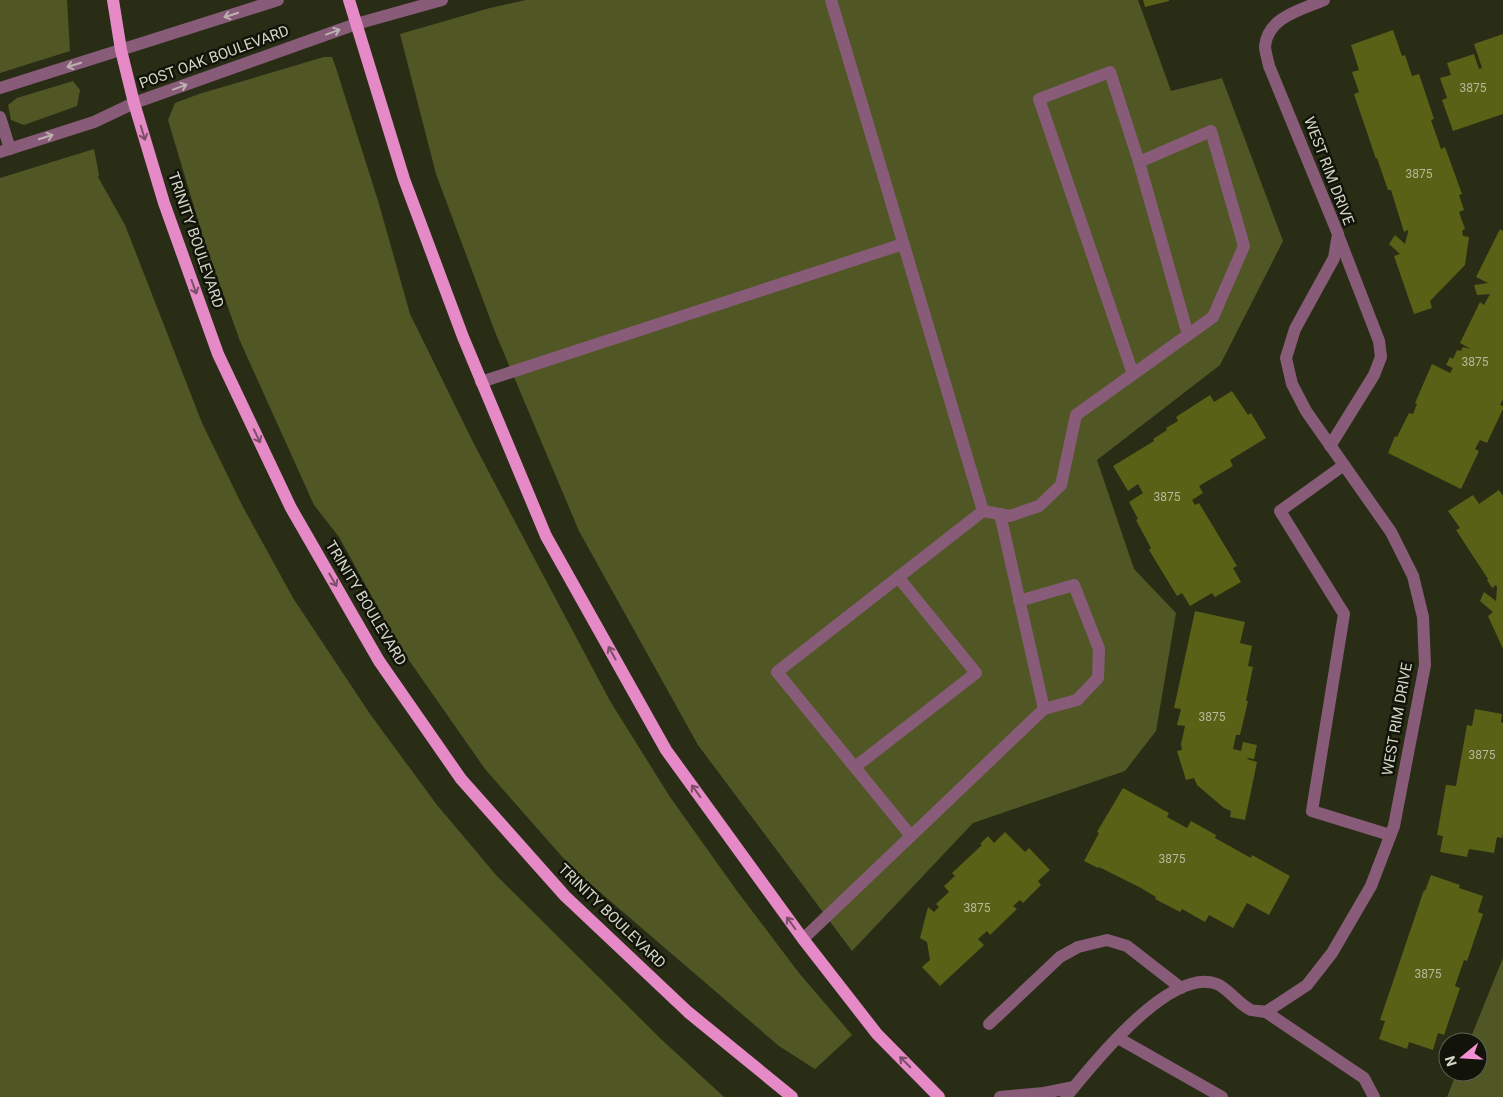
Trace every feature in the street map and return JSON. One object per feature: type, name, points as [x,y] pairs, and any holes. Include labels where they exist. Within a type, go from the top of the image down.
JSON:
[{"type":"main road","name":"TRINITY BOULEVARD","points":[[113,0],[121,50],[134,103],[164,204],[218,354],[292,508],[379,661],[461,779],[566,896],[688,1012],[792,1097]]},
{"type":"main road","points":[[349,0],[404,179],[463,337],[546,536],[666,750],[804,939],[877,1034],[939,1097]]},
{"type":"street","points":[[0,88],[278,0]]},
{"type":"street","name":"POST OAK BOULEVARD","points":[[5,150],[94,122],[134,103],[356,24],[442,0]]},
{"type":"street","points":[[830,0],[983,511]]},
{"type":"street","name":"WEST RIM DRIVE","points":[[1266,1012],[1308,985],[1332,953],[1370,886],[1394,826],[1425,665],[1423,617],[1413,576],[1391,532],[1306,411],[1292,384],[1286,358],[1295,329],[1334,258],[1338,234],[1269,66],[1265,47],[1271,29],[1278,20],[1324,0]]},
{"type":"street","points":[[1133,374],[1039,99],[1110,72],[1140,162],[1188,335]]},
{"type":"street","points":[[0,117],[5,150]]},
{"type":"street","points":[[911,836],[777,672],[983,511],[1010,516],[1039,506],[1061,485],[1076,415],[1213,317],[1244,246],[1211,131],[1140,162]]},
{"type":"street","points":[[1330,446],[1374,375],[1381,358],[1379,341],[1338,234]]},
{"type":"street","points":[[482,382],[903,244]]},
{"type":"street","points":[[1344,465],[1280,511],[1344,614],[1312,811],[1390,836]]},
{"type":"street","points":[[1000,514],[1044,709]]},
{"type":"street","points":[[855,767],[976,673],[898,577]]},
{"type":"street","points":[[804,939],[1044,709],[1076,700],[1098,678],[1099,649],[1074,584],[1019,601]]},
{"type":"street","points":[[989,1024],[1060,956],[1078,947],[1107,940],[1127,946],[1181,988]]},
{"type":"street","points":[[1000,1097],[1070,1092],[1101,1054],[1155,1002],[1197,982],[1216,984],[1251,1010],[1266,1012],[1364,1078],[1374,1097]]},
{"type":"street","points":[[1118,1038],[1222,1097]]},
{"type":"green space","points":[[0,0],[67,0],[70,51],[0,73]]},
{"type":"green space","points":[[526,0],[1138,0],[1171,91],[1222,78],[1283,241],[1220,365],[1097,460],[1134,569],[1176,613],[1156,731],[1125,771],[973,823],[852,951],[698,745],[579,531],[495,332],[436,174],[400,34],[490,8]]},
{"type":"green space","points":[[324,57],[332,57],[336,68],[379,204],[410,314],[474,444],[610,701],[670,797],[737,891],[799,973],[852,1035],[815,1069],[779,1046],[573,869],[485,769],[399,646],[339,537],[314,505],[240,341],[204,240],[168,120],[175,103],[199,94]]},
{"type":"green space","points":[[73,81],[80,90],[77,106],[24,125],[11,120],[8,105],[17,98]]},
{"type":"green space","points":[[94,149],[98,177],[125,225],[202,423],[243,507],[293,598],[370,714],[437,805],[496,875],[662,1040],[724,1097],[0,1097],[0,178]]},
{"type":"green space","points":[[1503,958],[1503,1097],[1447,1097],[1453,1082],[1488,1082],[1488,1032],[1473,1032]]},
{"type":"building","points":[[1143,0],[1169,0],[1169,1],[1145,7]]},
{"type":"building","points":[[1393,30],[1402,56],[1405,55],[1412,76],[1419,74],[1434,119],[1431,120],[1441,149],[1445,147],[1462,194],[1459,195],[1464,210],[1459,212],[1465,229],[1462,231],[1463,236],[1469,237],[1465,265],[1430,301],[1432,308],[1414,314],[1394,256],[1400,254],[1389,244],[1395,235],[1405,244],[1408,230],[1404,232],[1391,190],[1388,190],[1376,159],[1354,94],[1359,92],[1352,72],[1359,70],[1351,45]]},
{"type":"building","points":[[1503,34],[1503,114],[1453,131],[1442,100],[1447,98],[1440,78],[1451,75],[1447,63],[1474,54],[1479,69],[1482,68],[1474,44]]},
{"type":"building","points":[[1500,229],[1503,231],[1503,399],[1500,405],[1503,406],[1503,409],[1487,443],[1480,440],[1475,449],[1479,451],[1461,489],[1388,453],[1395,436],[1397,437],[1409,413],[1413,414],[1417,404],[1415,403],[1432,364],[1450,373],[1453,368],[1446,365],[1450,357],[1453,359],[1457,350],[1461,351],[1463,347],[1471,349],[1460,343],[1480,302],[1484,305],[1490,294],[1477,295],[1474,285],[1488,283],[1476,277]]},
{"type":"building","points":[[1232,391],[1248,415],[1251,413],[1266,438],[1230,460],[1233,466],[1199,486],[1203,493],[1192,500],[1195,505],[1199,503],[1237,566],[1233,568],[1241,582],[1215,597],[1212,593],[1190,606],[1182,593],[1177,596],[1149,550],[1151,548],[1136,520],[1138,519],[1129,502],[1143,493],[1138,484],[1128,491],[1113,466],[1154,441],[1153,439],[1167,430],[1166,428],[1178,421],[1176,417],[1210,395],[1214,402]]},
{"type":"building","points":[[1499,490],[1503,496],[1503,649],[1488,616],[1493,612],[1480,601],[1484,592],[1496,601],[1497,587],[1496,585],[1492,588],[1456,530],[1460,528],[1448,511],[1473,495],[1479,504]]},
{"type":"building","points":[[1195,611],[1245,622],[1240,643],[1252,646],[1248,666],[1253,667],[1246,701],[1248,701],[1240,735],[1236,735],[1233,749],[1241,751],[1243,742],[1257,745],[1254,759],[1247,759],[1257,762],[1245,820],[1230,817],[1231,811],[1224,808],[1197,785],[1194,778],[1186,780],[1177,751],[1182,750],[1181,744],[1185,726],[1177,725],[1181,709],[1174,708]]},
{"type":"building","points":[[1475,709],[1502,714],[1503,833],[1502,838],[1497,837],[1494,853],[1469,849],[1467,857],[1440,852],[1443,836],[1437,835],[1446,785],[1456,786],[1467,725],[1472,726]]},
{"type":"building","points":[[1123,788],[1169,813],[1167,817],[1187,828],[1191,821],[1216,835],[1215,838],[1251,858],[1252,855],[1290,876],[1269,915],[1247,903],[1233,928],[1209,915],[1205,922],[1182,909],[1180,912],[1155,899],[1156,897],[1141,888],[1084,861],[1099,833],[1097,832]]},
{"type":"building","points":[[1005,832],[1025,852],[1029,848],[1050,870],[1038,881],[1041,885],[1023,903],[1020,900],[1013,906],[1017,909],[990,935],[987,931],[978,939],[984,945],[940,986],[922,967],[930,960],[927,942],[920,938],[928,907],[934,912],[939,907],[936,904],[949,892],[944,886],[955,876],[952,873],[982,845],[980,844],[988,836],[994,843]]},
{"type":"building","points":[[1431,875],[1460,885],[1459,888],[1483,896],[1478,912],[1483,914],[1467,961],[1464,960],[1455,986],[1460,988],[1445,1032],[1438,1032],[1433,1050],[1409,1042],[1407,1049],[1379,1039],[1385,1021],[1380,1020]]}]
